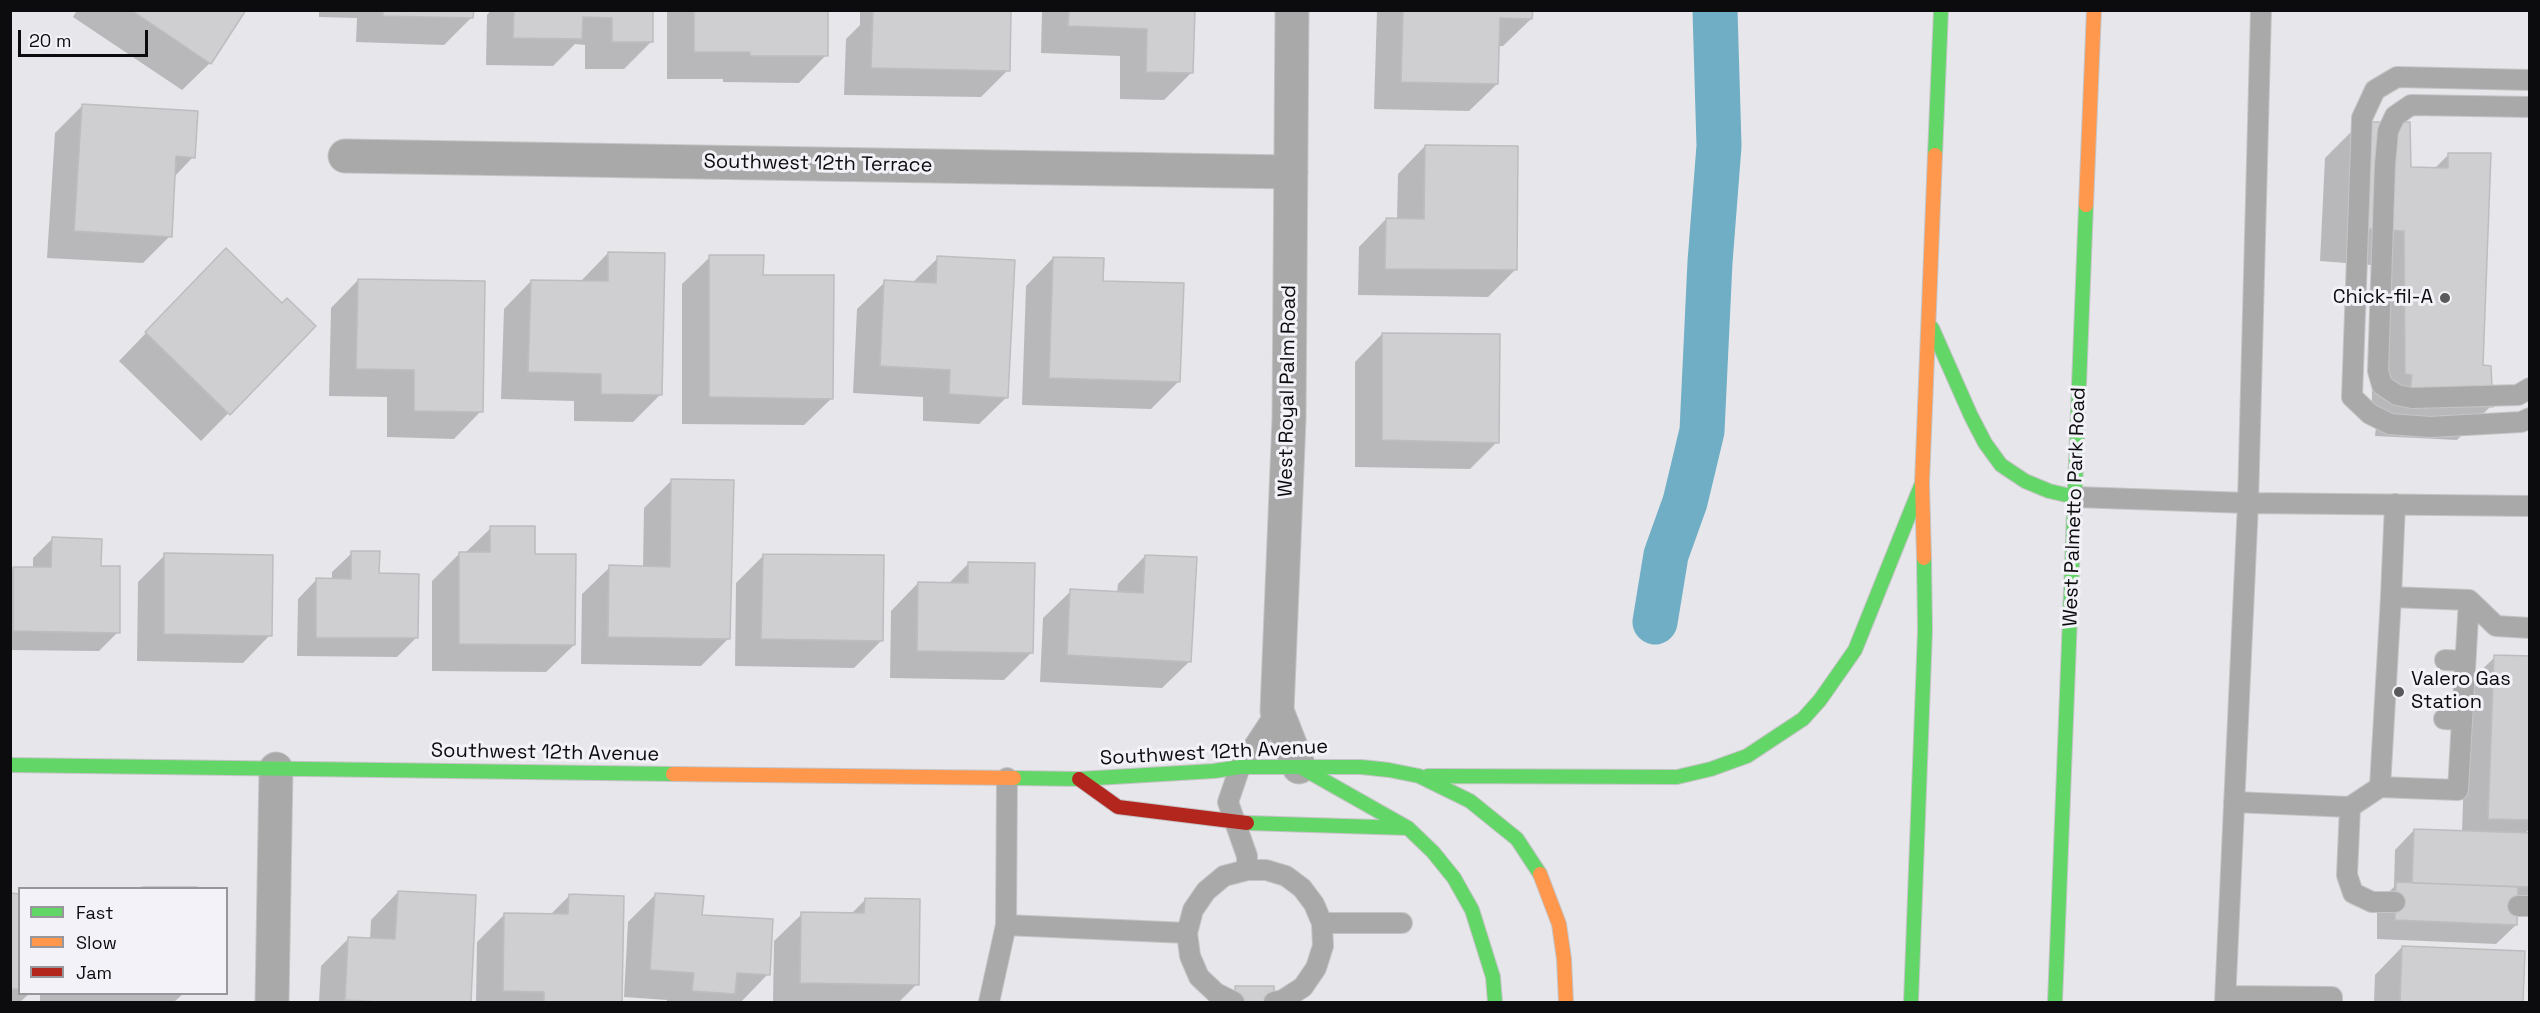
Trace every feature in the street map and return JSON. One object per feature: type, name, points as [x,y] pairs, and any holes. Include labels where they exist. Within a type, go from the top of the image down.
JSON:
[{"type":"street","name":"West Royal Palm Road","points":[[1292,10],[1289,419],[1277,711],[1299,767]]},
{"type":"street","points":[[1911,1002],[1925,631],[1922,483],[1941,10]]},
{"type":"street","name":"West Palmetto Park Road","points":[[2055,1002],[2094,10]]},
{"type":"street","name":"Southwest 12th Terrace","points":[[345,156],[1291,172]]},
{"type":"street","points":[[1929,321],[1971,416],[1985,443],[2001,465],[2025,481],[2049,491],[2075,497]]},
{"type":"street","points":[[1419,776],[1677,777],[1711,769],[1747,756],[1803,719],[1820,700],[1855,650],[1922,483]]},
{"type":"street","name":"Southwest 12th Avenue","points":[[10,765],[1079,779],[1214,771],[1240,767],[1361,767],[1419,776],[1470,801],[1517,839],[1534,862],[1548,891],[1559,924],[1564,959],[1566,1002]]},
{"type":"street","points":[[1299,767],[1408,828],[1433,852],[1454,878],[1472,910],[1493,977],[1495,1002]]},
{"type":"street","points":[[272,1002],[276,769]]},
{"type":"street","name":"Southwest 12th Avenue","points":[[1079,779],[1118,807],[1212,818],[1236,824],[1408,828]]},
{"type":"lane","points":[[2261,10],[2248,502],[2226,999],[2332,997],[2332,1002]]},
{"type":"lane","points":[[2529,80],[2397,77],[2375,90],[2362,118],[2352,397],[2370,414],[2390,424],[2430,427],[2521,422],[2529,418]]},
{"type":"lane","points":[[2529,106],[2411,105],[2396,116],[2388,131],[2385,165],[2378,371],[2382,385],[2397,395],[2412,398],[2518,395],[2529,388]]},
{"type":"lane","points":[[2075,497],[2529,506]]},
{"type":"lane","points":[[2380,787],[2391,717],[2395,658],[2391,597],[2395,504]]},
{"type":"lane","points":[[2391,597],[2469,600],[2496,626],[2529,628]]},
{"type":"lane","points":[[2234,802],[2350,807],[2380,787],[2458,790],[2453,720],[2465,661],[2469,600]]},
{"type":"lane","points":[[2445,660],[2465,661]]},
{"type":"lane","points":[[1247,870],[1247,856],[1228,802],[1240,767],[1277,711]]},
{"type":"lane","points":[[989,1002],[1006,925],[1007,778]]},
{"type":"lane","points":[[2350,807],[2347,875],[2353,893],[2372,902],[2395,902]]},
{"type":"lane","points":[[1234,1002],[1216,993],[1199,977],[1190,956],[1187,933],[1193,910],[1206,891],[1224,876],[1247,870],[1266,870],[1286,876],[1302,888],[1314,904],[1322,922],[1323,946],[1316,968],[1302,987],[1283,1000],[1274,1002]]},
{"type":"lane","points":[[1322,922],[1402,923]]},
{"type":"lane","points":[[1006,925],[1187,933]]},
{"type":"building","points":[[131,10],[246,10],[211,64]]},
{"type":"building","points":[[383,10],[474,10],[473,18],[383,16]]},
{"type":"building","points":[[514,10],[653,10],[653,42],[612,42],[612,18],[583,17],[582,39],[513,38]]},
{"type":"building","points":[[694,10],[828,10],[828,56],[750,56],[750,52],[694,52]]},
{"type":"building","points":[[873,10],[1011,10],[1010,71],[871,68]]},
{"type":"building","points":[[1069,10],[1195,10],[1193,73],[1146,72],[1147,29],[1068,26]]},
{"type":"building","points":[[1403,10],[1533,10],[1532,19],[1500,18],[1498,84],[1401,82]]},
{"type":"building","points":[[82,104],[198,111],[195,158],[176,156],[172,237],[74,231]]},
{"type":"building","name":"Chick-fil-A","points":[[2359,122],[2410,122],[2411,167],[2448,168],[2448,153],[2491,153],[2483,365],[2491,366],[2493,407],[2409,402],[2412,375],[2405,374],[2404,231],[2353,228]]},
{"type":"building","points":[[1425,145],[1518,146],[1517,270],[1385,269],[1386,218],[1424,219]]},
{"type":"building","points":[[226,248],[282,303],[287,298],[316,326],[230,415],[145,332]]},
{"type":"building","points":[[608,252],[665,253],[662,395],[601,394],[601,374],[528,372],[531,280],[608,281]]},
{"type":"building","points":[[709,255],[764,255],[763,275],[834,275],[833,399],[709,397]]},
{"type":"building","points":[[937,256],[1015,260],[1008,398],[949,394],[950,370],[880,366],[884,280],[936,283]]},
{"type":"building","points":[[1053,257],[1104,258],[1103,281],[1184,283],[1180,382],[1049,378]]},
{"type":"building","points":[[358,279],[485,281],[483,412],[414,411],[414,370],[356,369]]},
{"type":"building","points":[[1382,333],[1500,334],[1499,443],[1382,440]]},
{"type":"building","points":[[671,479],[734,480],[730,639],[608,637],[609,565],[670,567]]},
{"type":"building","points":[[490,526],[535,526],[535,554],[576,554],[575,645],[459,644],[459,552],[490,552]]},
{"type":"building","points":[[52,537],[102,539],[101,566],[120,566],[120,633],[13,631],[13,567],[51,567]]},
{"type":"building","points":[[351,551],[380,551],[379,573],[419,574],[418,638],[316,638],[316,578],[351,579]]},
{"type":"building","points":[[164,553],[273,555],[272,636],[164,634]]},
{"type":"building","points":[[763,554],[884,555],[883,641],[761,639]]},
{"type":"building","points":[[1145,555],[1197,557],[1191,662],[1067,655],[1070,589],[1143,593]]},
{"type":"building","points":[[968,562],[1035,563],[1033,653],[917,651],[918,582],[968,583]]},
{"type":"building","points":[[2494,655],[2530,656],[2530,820],[2488,819]]},
{"type":"building","points":[[2414,829],[2530,833],[2530,887],[2412,883]]},
{"type":"building","points":[[2396,882],[2518,887],[2517,925],[2395,920]]},
{"type":"building","points":[[398,891],[476,895],[471,1002],[345,1000],[348,937],[395,939]]},
{"type":"building","points":[[10,893],[18,894],[18,989],[10,989]]},
{"type":"building","points":[[655,893],[704,896],[702,915],[773,919],[770,975],[737,973],[735,994],[692,991],[694,973],[650,970]]},
{"type":"building","points":[[569,894],[624,896],[622,1002],[544,1002],[544,992],[503,991],[504,913],[568,914]]},
{"type":"building","points":[[865,898],[920,899],[919,985],[800,983],[801,912],[864,913]]},
{"type":"building","points":[[2402,946],[2525,951],[2523,1002],[2400,1002]]},
{"type":"building","points":[[1235,986],[1274,986],[1274,1002],[1235,1002]]},
{"type":"waterway","points":[[1655,622],[1666,555],[1685,502],[1702,431],[1710,262],[1719,146],[1715,10]]},
{"type":"traffic: fast","points":[[1935,155],[1941,10]]},
{"type":"traffic: fast","points":[[2055,1002],[2086,205]]},
{"type":"traffic: fast","points":[[1932,328],[1971,416],[1985,443],[2001,465],[2025,481],[2049,491],[2075,497]]},
{"type":"traffic: fast","points":[[1428,776],[1677,777],[1711,769],[1747,756],[1803,719],[1820,700],[1855,650],[1922,483]]},
{"type":"traffic: fast","points":[[1911,1002],[1925,631],[1924,558]]},
{"type":"traffic: fast","points":[[10,765],[673,774]]},
{"type":"traffic: fast","points":[[1014,778],[1079,779],[1214,771],[1240,767],[1361,767],[1389,770],[1419,776],[1470,801],[1517,839],[1540,874]]},
{"type":"traffic: fast","points":[[1302,768],[1408,828],[1433,852],[1454,878],[1472,910],[1493,977],[1495,1002]]},
{"type":"traffic: fast","points":[[1247,823],[1408,828]]},
{"type":"traffic: slow","points":[[2086,205],[2094,10]]},
{"type":"traffic: slow","points":[[1924,558],[1922,483],[1935,155]]},
{"type":"traffic: slow","points":[[673,774],[1014,778]]},
{"type":"traffic: slow","points":[[1540,874],[1559,924],[1564,959],[1566,1002]]},
{"type":"traffic: jam","points":[[1079,779],[1118,807],[1247,823]]},
{"type":"place","name":"Chick-fil-A","points":[[2445,298]]},
{"type":"place","name":"Valero Gas Station","points":[[2399,692]]}]
